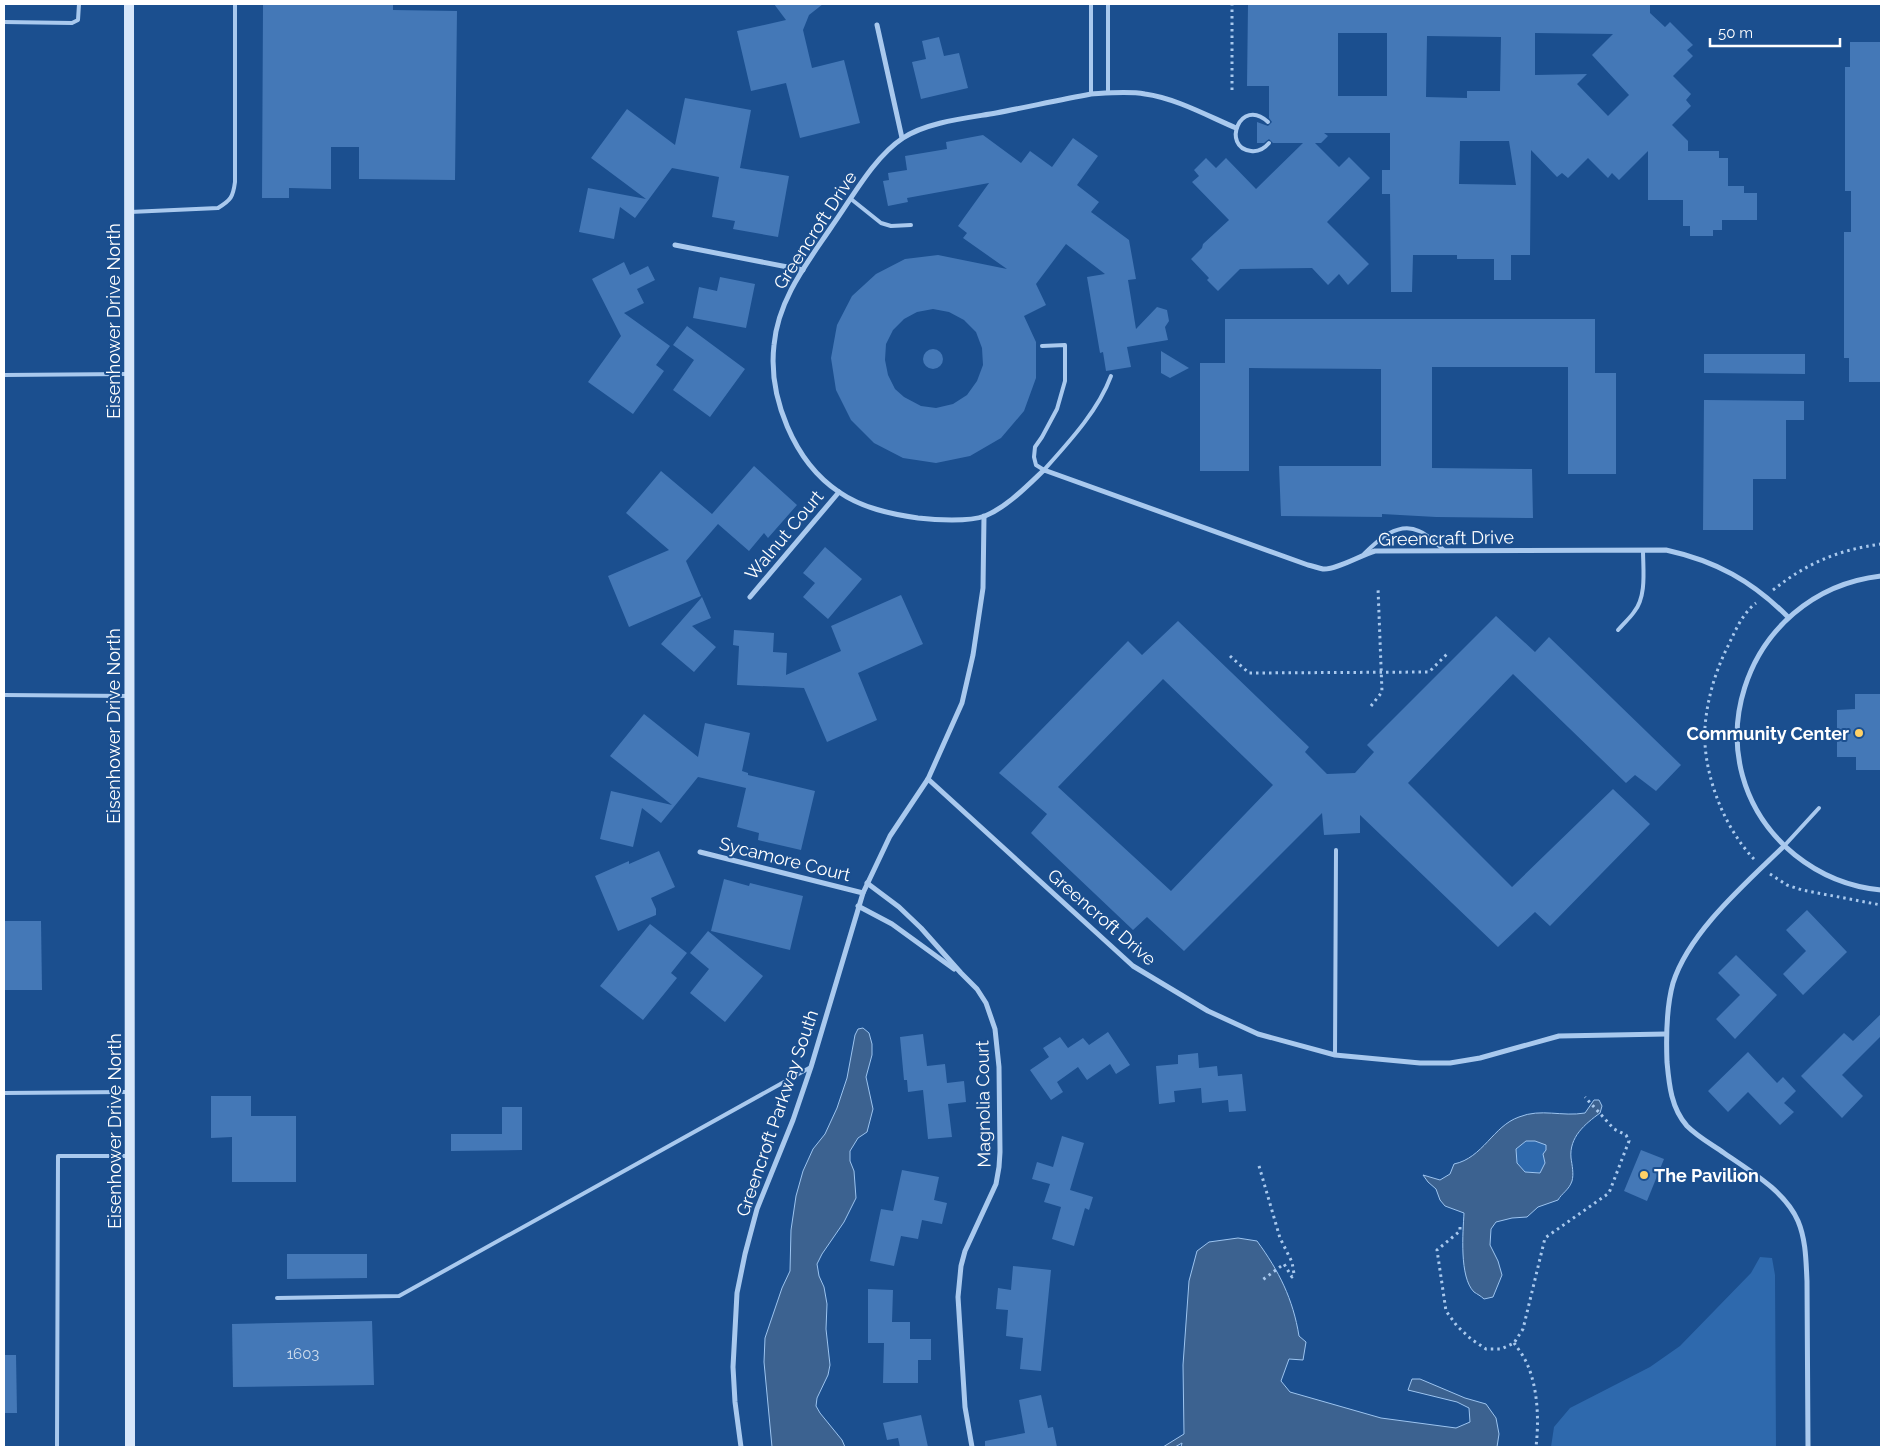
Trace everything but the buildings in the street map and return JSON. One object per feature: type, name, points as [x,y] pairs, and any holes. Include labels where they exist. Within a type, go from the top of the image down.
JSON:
[{"type":"street","name":"Eisenhower Drive North","points":[[129,4],[130,1447]]},
{"type":"street","points":[[877,25],[902,138]]},
{"type":"street","name":"Greencroft Drive","points":[[1044,470],[1016,497],[984,516],[956,520],[928,520],[881,511],[839,492],[823,479],[808,462],[794,440],[782,414],[775,391],[772,365],[774,344],[778,322],[786,298],[879,159],[902,138],[917,131],[958,120],[1091,94],[1108,93],[1145,94],[1176,103],[1236,128]]},
{"type":"street","points":[[675,245],[803,270]]},
{"type":"street","name":"Greencraft Drive","points":[[1044,470],[1323,569],[1338,568],[1348,561],[1375,551],[1666,550],[1713,563],[1766,596],[1788,617]]},
{"type":"street","name":"Walnut Court","points":[[750,597],[839,492]]},
{"type":"street","points":[[928,779],[962,703],[970,671],[982,588],[984,516]]},
{"type":"street","points":[[1881,576],[1845,583],[1824,592],[1788,617],[1762,648],[1750,671],[1742,694],[1738,719],[1738,745],[1742,770],[1748,790],[1758,811],[1784,846],[1808,865],[1836,880],[1866,889],[1881,890]]},
{"type":"street","name":"Greencroft Drive","points":[[928,779],[1133,966],[1208,1011],[1258,1034],[1336,1055],[1420,1063],[1450,1063],[1480,1058],[1559,1036],[1666,1034]]},
{"type":"street","name":"Greencroft Parkway South","points":[[741,1447],[733,1367],[737,1293],[757,1209],[793,1120],[811,1067],[863,893],[890,836],[928,779]]},
{"type":"street","points":[[1784,846],[1723,907],[1693,942],[1678,970],[1673,984],[1669,1000],[1666,1034],[1669,1080],[1678,1114],[1694,1132],[1752,1172],[1774,1190],[1791,1208],[1798,1222],[1806,1255],[1808,1447]]},
{"type":"street","name":"Sycamore Court","points":[[700,852],[863,893]]},
{"type":"street","name":"Magnolia Court","points":[[867,883],[899,907],[921,928],[976,988],[990,1013],[995,1029],[999,1067],[999,1167],[996,1184],[965,1251],[961,1266],[958,1297],[965,1407],[972,1447]]},
{"type":"street","name":"Magnolia Court","points":[[858,906],[892,924],[961,973]]},
{"type":"lane","points":[[4,22],[72,23],[78,20],[79,4]]},
{"type":"lane","points":[[129,212],[218,208],[228,202],[234,194],[235,4]]},
{"type":"lane","points":[[1091,4],[1091,94]]},
{"type":"lane","points":[[1108,4],[1108,93]]},
{"type":"lane","points":[[1268,122],[1259,116],[1248,116],[1239,122],[1236,128],[1236,139],[1248,151],[1259,150],[1269,143]]},
{"type":"lane","points":[[851,199],[881,223],[891,226],[911,225]]},
{"type":"lane","points":[[1042,346],[1065,345],[1065,381],[1057,409],[1035,446],[1034,457],[1036,465],[1044,470],[1066,446],[1090,413],[1106,389],[1111,376]]},
{"type":"lane","points":[[4,375],[130,374]]},
{"type":"lane","points":[[1364,554],[1390,533],[1407,528],[1418,530],[1444,550]]},
{"type":"lane","points":[[1618,630],[1636,611],[1640,599],[1643,579],[1643,550]]},
{"type":"lane","points":[[4,695],[130,696]]},
{"type":"lane","points":[[1784,846],[1819,808]]},
{"type":"lane","points":[[1336,850],[1336,1055]]},
{"type":"lane","points":[[277,1298],[399,1296],[811,1067]]},
{"type":"lane","points":[[4,1093],[130,1092]]},
{"type":"lane","points":[[57,1447],[58,1156],[130,1156]]},
{"type":"path","points":[[1232,4],[1232,90]]},
{"type":"path","points":[[1881,544],[1837,553],[1817,561],[1799,571],[1753,606],[1741,620],[1721,660],[1711,692],[1705,728],[1706,753],[1710,773],[1722,809],[1729,825],[1745,848],[1763,867],[1776,878],[1802,890],[1881,905]]},
{"type":"path","points":[[1372,706],[1382,692],[1378,588]]},
{"type":"path","points":[[1230,656],[1249,673],[1429,672],[1448,653]]},
{"type":"path","points":[[1460,1227],[1460,1231],[1438,1250],[1446,1311],[1457,1326],[1471,1339],[1486,1349],[1500,1349],[1514,1342],[1523,1329],[1546,1238],[1609,1193],[1629,1141],[1626,1135],[1614,1129],[1604,1119],[1585,1097]]},
{"type":"path","points":[[1259,1166],[1280,1238],[1292,1262],[1294,1274],[1292,1277],[1284,1264],[1260,1281]]},
{"type":"path","points":[[1514,1342],[1528,1364],[1534,1383],[1537,1407],[1536,1447]]},
{"type":"shaded area","points":[[863,1028],[869,1033],[872,1044],[872,1055],[866,1077],[873,1109],[867,1132],[858,1138],[850,1151],[856,1198],[844,1222],[817,1264],[827,1304],[826,1329],[830,1365],[828,1375],[817,1398],[816,1406],[842,1440],[845,1447],[772,1447],[764,1362],[765,1338],[782,1288],[790,1271],[791,1230],[796,1196],[803,1171],[813,1149],[825,1134],[837,1108],[847,1078],[855,1035],[858,1029]]},
{"type":"shaded area","points":[[1594,1100],[1599,1100],[1602,1106],[1600,1113],[1575,1137],[1571,1150],[1573,1178],[1567,1189],[1558,1200],[1538,1207],[1527,1217],[1496,1222],[1491,1229],[1490,1245],[1502,1275],[1493,1297],[1484,1299],[1474,1292],[1466,1276],[1463,1254],[1464,1213],[1445,1206],[1440,1200],[1436,1189],[1423,1175],[1440,1180],[1450,1174],[1454,1164],[1464,1161],[1473,1155],[1502,1127],[1519,1117],[1535,1113],[1585,1113]],"holes":[[[1526,1141],[1535,1141],[1546,1145],[1546,1150],[1543,1154],[1545,1163],[1540,1173],[1525,1172],[1517,1163],[1516,1149]]]},
{"type":"shaded area","points":[[1526,1141],[1535,1141],[1546,1145],[1546,1150],[1543,1154],[1545,1163],[1540,1173],[1525,1172],[1517,1163],[1516,1149]]},
{"type":"shaded area","points":[[1238,1238],[1257,1241],[1265,1252],[1289,1298],[1299,1336],[1306,1342],[1303,1360],[1289,1359],[1281,1381],[1290,1392],[1381,1418],[1456,1428],[1470,1422],[1469,1408],[1457,1402],[1408,1390],[1412,1379],[1420,1379],[1465,1398],[1486,1404],[1496,1418],[1499,1434],[1497,1447],[1181,1447],[1182,1443],[1175,1447],[1163,1447],[1184,1434],[1183,1365],[1189,1281],[1197,1251],[1209,1242]]},
{"type":"shaded area","points":[[1760,1257],[1772,1258],[1775,1275],[1776,1447],[1551,1447],[1554,1427],[1570,1408],[1650,1367],[1680,1346],[1751,1273]]},
{"type":"place","name":"Community Center","points":[[1859,733]]},
{"type":"place","name":"The Pavilion","points":[[1644,1175]]}]
